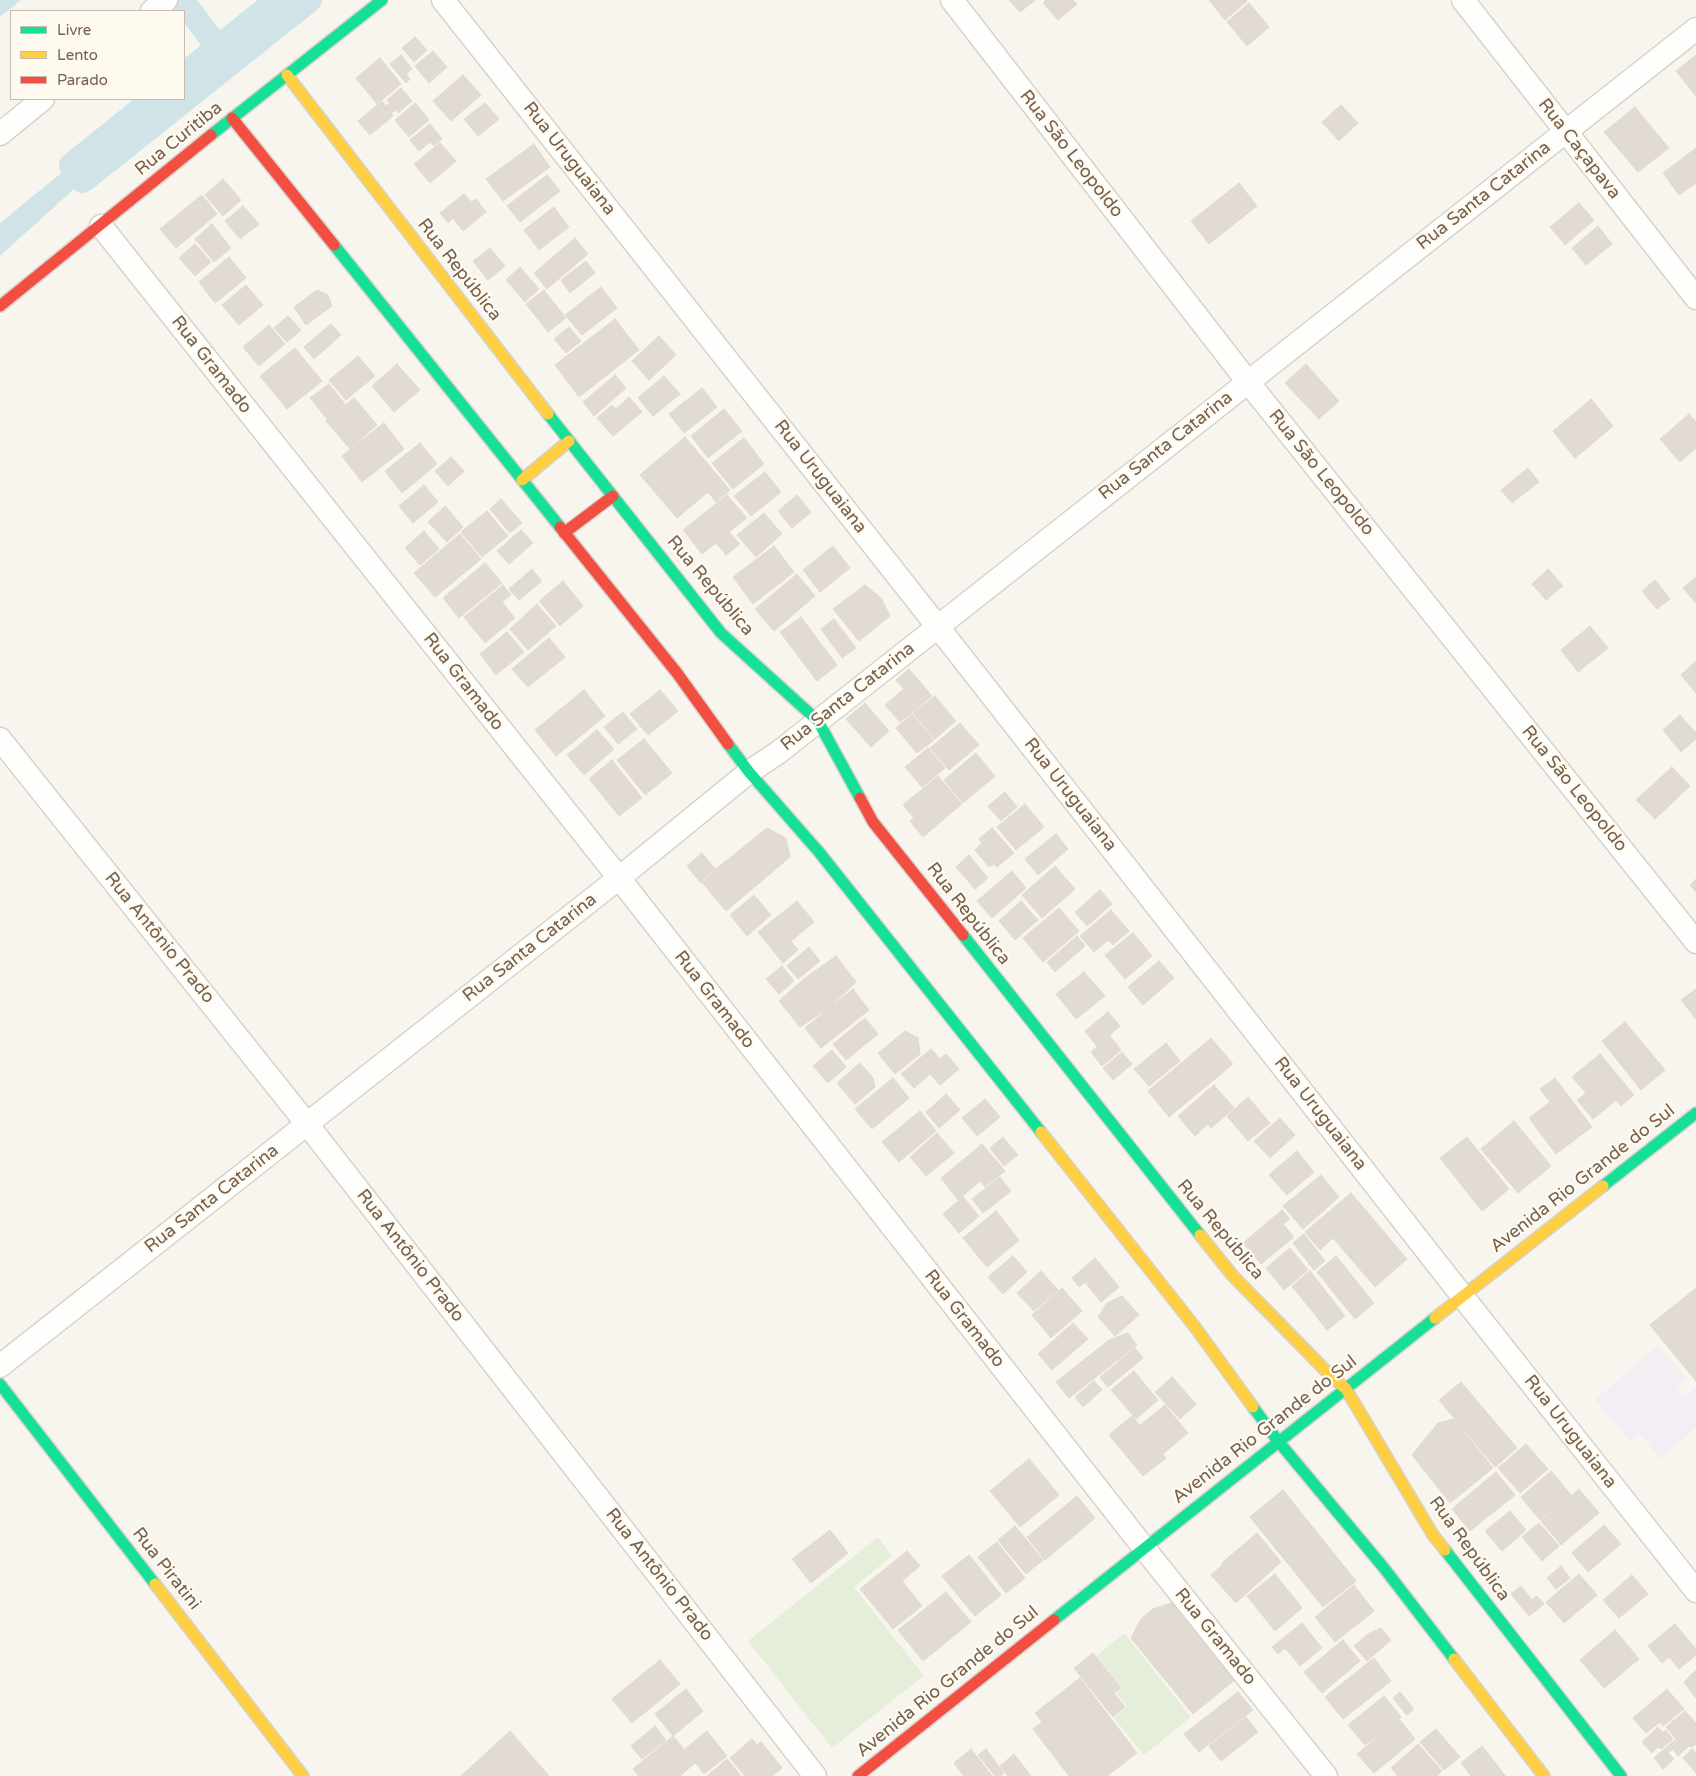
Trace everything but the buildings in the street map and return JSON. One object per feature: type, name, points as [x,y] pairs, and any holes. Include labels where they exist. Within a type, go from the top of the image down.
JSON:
[{"type":"street","points":[[153,10],[166,0]]},
{"type":"street","name":"Rua Curitiba","points":[[0,306],[232,118],[382,0]]},
{"type":"street","name":"Rua Uruguaiana","points":[[443,0],[938,626],[1696,1592]]},
{"type":"street","name":"Rua São Leopoldo","points":[[952,0],[1248,382],[1696,942]]},
{"type":"street","name":"Rua Caçapava","points":[[1463,0],[1696,298]]},
{"type":"street","name":"Rua Santa Catarina","points":[[0,1366],[619,878],[749,772],[818,721],[1696,29]]},
{"type":"street","name":"Rua República","points":[[287,75],[569,441],[721,632],[818,721],[873,822],[1232,1276],[1346,1389],[1433,1535],[1621,1776]]},
{"type":"street","points":[[0,134],[42,100]]},
{"type":"street","points":[[232,118],[677,673],[749,772],[819,852],[881,930],[1195,1327],[1278,1441],[1384,1568],[1544,1776]]},
{"type":"street","name":"Rua Gramado","points":[[101,226],[619,878],[1144,1548],[1326,1776]]},
{"type":"street","points":[[522,480],[569,441]]},
{"type":"street","points":[[564,533],[613,496]]},
{"type":"street","name":"Rua Antônio Prado","points":[[0,739],[307,1124],[815,1776]]},
{"type":"street","name":"Avenida Rio Grande do Sul","points":[[858,1776],[1278,1441],[1696,1113]]},
{"type":"street","name":"Rua Piratini","points":[[0,1384],[304,1776]]},
{"type":"shaded area","points":[[0,0],[21,0],[0,17]]},
{"type":"shaded area","points":[[71,165],[83,181],[0,256],[0,223]]},
{"type":"shaded area","points":[[1658,1345],[1686,1378],[1676,1386],[1685,1397],[1695,1388],[1696,1390],[1696,1428],[1661,1459],[1640,1434],[1630,1442],[1595,1400]]},
{"type":"green space","points":[[878,1537],[892,1556],[854,1587],[924,1676],[832,1748],[748,1641]]},
{"type":"green space","points":[[1124,1633],[1191,1717],[1144,1755],[1114,1718],[1127,1707],[1116,1693],[1122,1688],[1097,1656]]},
{"type":"waterway","points":[[182,0],[225,57]]},
{"type":"waterway","points":[[185,73],[277,0]]},
{"type":"waterway","points":[[185,87],[295,0]]},
{"type":"waterway","points":[[185,100],[310,0]]},
{"type":"waterway","points":[[152,100],[71,165],[83,181],[185,100]]},
{"type":"waterway","points":[[69,176],[169,100]]},
{"type":"traffic: fast","points":[[211,135],[382,0]]},
{"type":"traffic: fast","points":[[334,245],[560,527]]},
{"type":"traffic: fast","points":[[548,414],[721,633],[818,721],[860,798]]},
{"type":"traffic: fast","points":[[728,744],[749,772],[819,852],[1041,1132]]},
{"type":"traffic: fast","points":[[963,935],[1200,1235]]},
{"type":"traffic: fast","points":[[1603,1186],[1696,1113]]},
{"type":"traffic: fast","points":[[1054,1620],[1435,1318]]},
{"type":"traffic: fast","points":[[0,1384],[155,1584]]},
{"type":"traffic: fast","points":[[1253,1407],[1278,1441],[1384,1568],[1454,1659]]},
{"type":"traffic: fast","points":[[1445,1550],[1621,1776]]},
{"type":"traffic: slow","points":[[287,75],[548,414]]},
{"type":"traffic: slow","points":[[522,480],[569,441]]},
{"type":"traffic: slow","points":[[1041,1132],[1195,1327],[1253,1407]]},
{"type":"traffic: slow","points":[[1435,1318],[1603,1186]]},
{"type":"traffic: slow","points":[[1200,1235],[1233,1276],[1346,1389],[1433,1535],[1445,1550]]},
{"type":"traffic: slow","points":[[155,1584],[303,1776]]},
{"type":"traffic: slow","points":[[1454,1659],[1544,1776]]},
{"type":"traffic: jam","points":[[232,118],[334,245]]},
{"type":"traffic: jam","points":[[0,306],[211,135]]},
{"type":"traffic: jam","points":[[564,533],[613,496]]},
{"type":"traffic: jam","points":[[560,527],[677,673],[728,744]]},
{"type":"traffic: jam","points":[[860,798],[873,822],[963,935]]},
{"type":"traffic: jam","points":[[858,1776],[1054,1620]]}]
